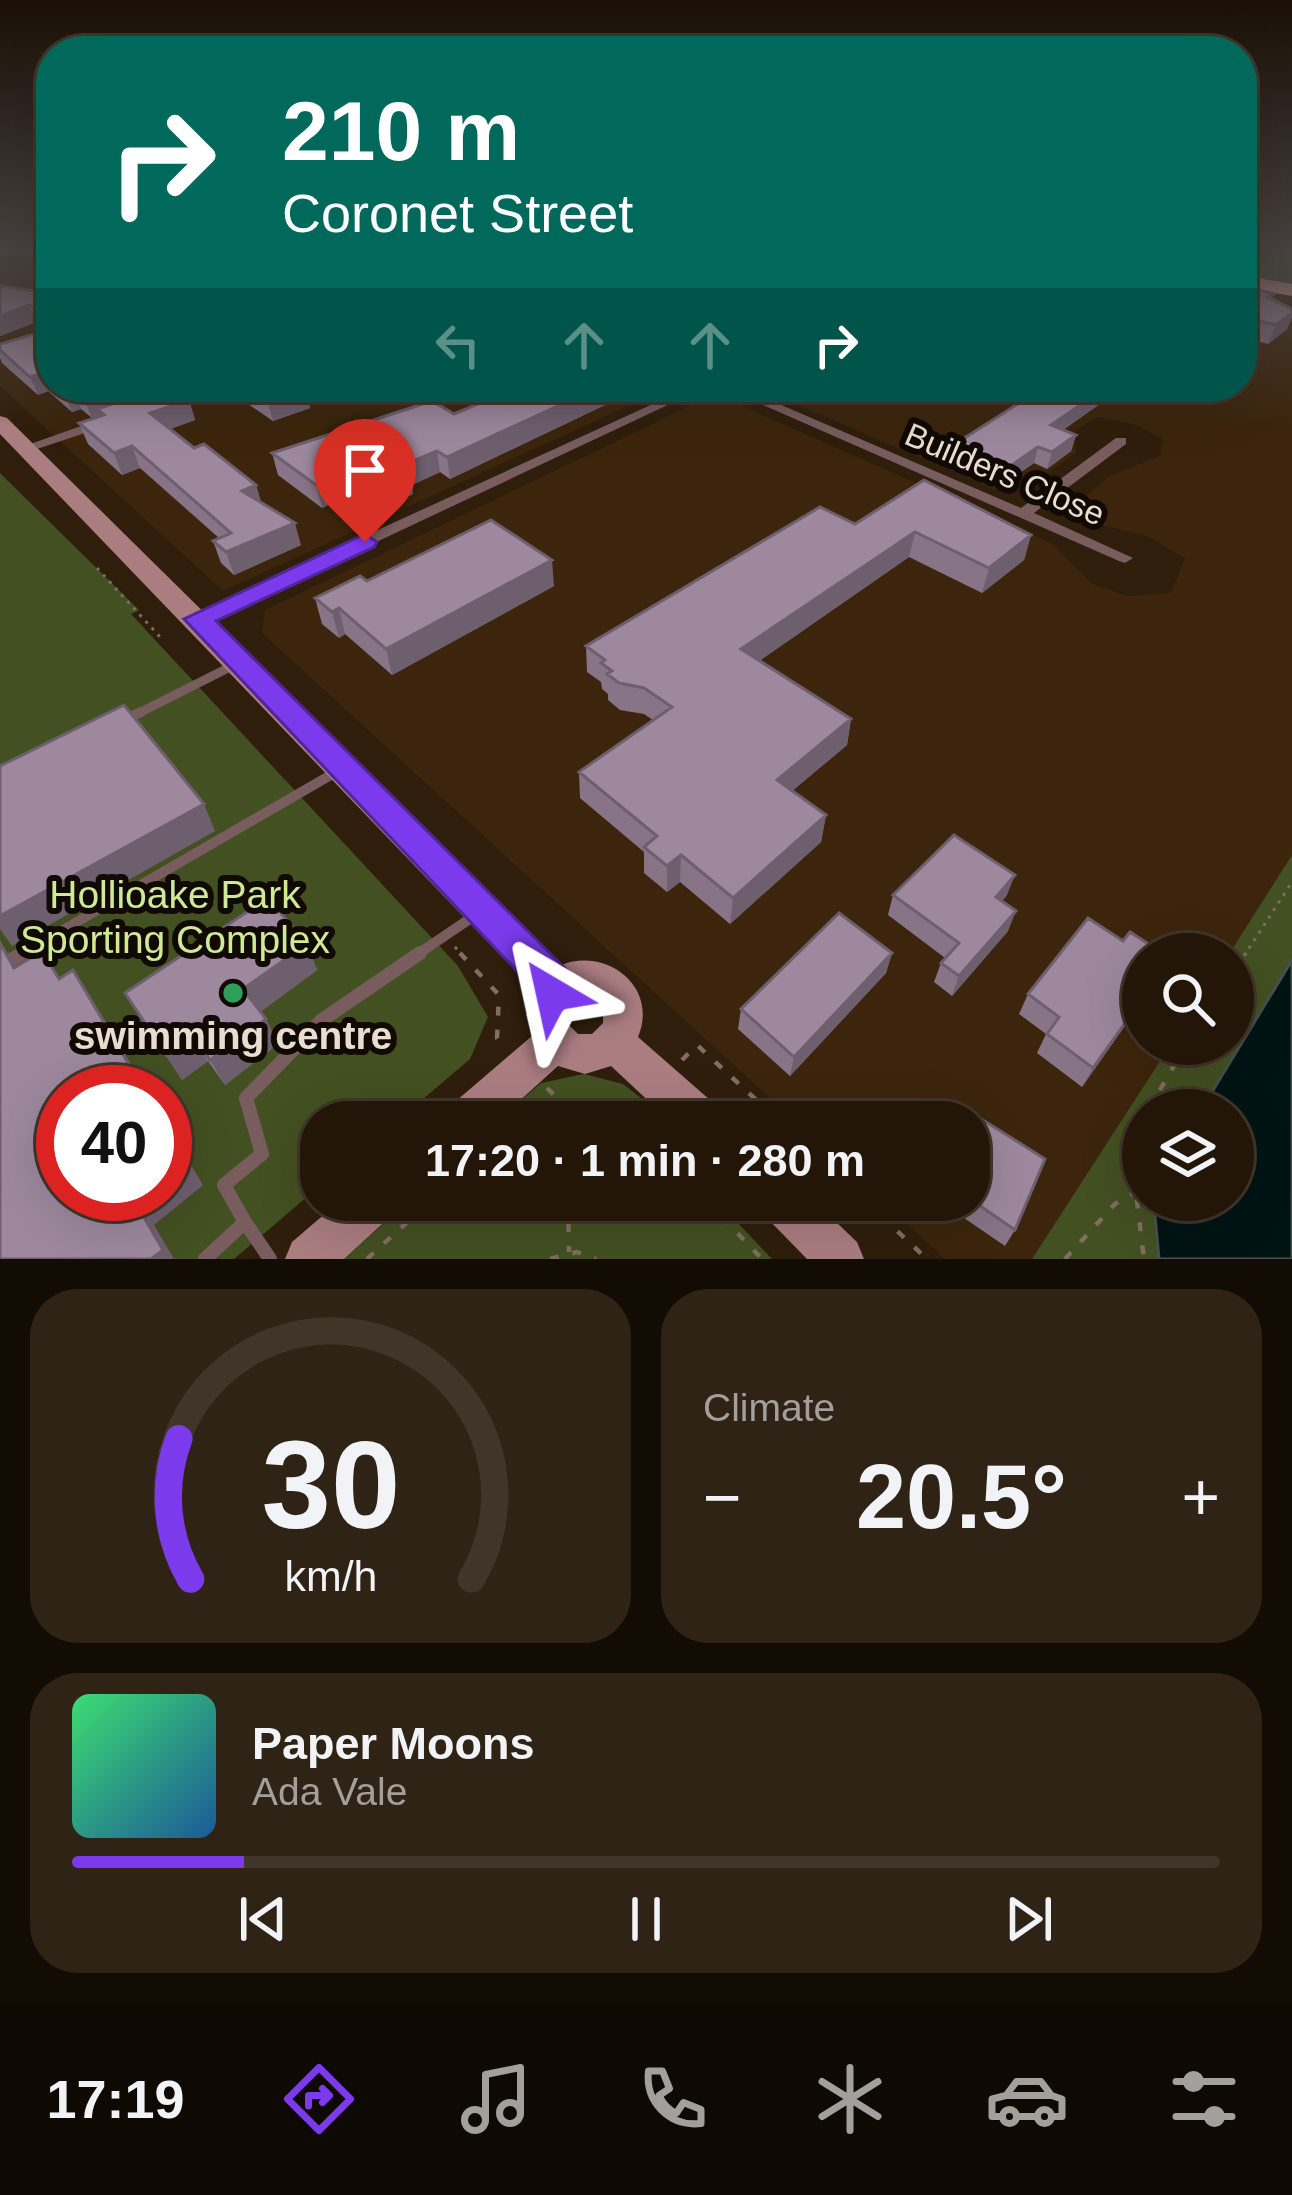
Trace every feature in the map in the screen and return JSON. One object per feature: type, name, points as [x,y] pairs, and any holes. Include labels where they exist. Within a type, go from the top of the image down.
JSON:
[{"type":"street","points":[[149,407],[164,402]]},
{"type":"street","points":[[198,619],[668,402]]},
{"type":"street","name":"Builders Close","points":[[763,402],[1125,559]]},
{"type":"street","points":[[26,448],[128,414]]},
{"type":"street","points":[[0,422],[559,988]]},
{"type":"street","points":[[1023,514],[1121,441]]},
{"type":"street","points":[[494,1101],[543,1066],[613,1042],[625,1018],[614,988],[591,977],[559,988],[545,1010],[543,1066]]},
{"type":"street","points":[[613,1042],[679,1101]]},
{"type":"street","points":[[309,1259],[352,1221]]},
{"type":"street","points":[[802,1221],[840,1259]]},
{"type":"lane","points":[[104,729],[240,662]]},
{"type":"lane","points":[[0,966],[341,769]]},
{"type":"lane","points":[[270,1259],[224,1185],[262,1154],[246,1098],[263,1072],[352,997],[481,911]]},
{"type":"lane","points":[[205,1259],[245,1222]]},
{"type":"path","points":[[97,568],[161,638]]},
{"type":"path","points":[[1254,941],[1292,882]]},
{"type":"path","points":[[445,937],[499,994],[496,1038],[543,1066],[563,1101]]},
{"type":"path","points":[[526,1101],[543,1066]]},
{"type":"path","points":[[1065,1259],[1122,1200]]},
{"type":"path","points":[[367,1259],[408,1221]]},
{"type":"path","points":[[568,1221],[569,1252]]},
{"type":"path","points":[[726,1221],[761,1259]]},
{"type":"path","points":[[886,1221],[927,1259]]},
{"type":"path","points":[[1139,1221],[1144,1259]]},
{"type":"path","points":[[550,1259],[569,1252],[596,1259]]},
{"type":"shaded area","points":[[0,310],[36,310],[36,331],[0,341]]},
{"type":"shaded area","points":[[1257,310],[1292,310],[1292,855],[1242,933],[1122,933],[1122,1065],[1157,1065],[1142,1089],[1122,1089],[1122,1120],[1032,1259],[945,1259],[904,1221],[990,1221],[990,1101],[773,1101],[262,633],[265,610],[698,402],[733,402],[1053,544],[1092,584],[1127,596],[1171,593],[1185,558],[1147,536],[1063,516],[1109,476],[1160,456],[1163,439],[1136,425],[1098,417],[1071,433],[1077,452],[1025,489],[993,489],[791,402],[1257,402]]},
{"type":"shaded area","points":[[36,349],[36,402],[637,402],[223,591],[0,386],[0,360]]},
{"type":"shaded area","points":[[1292,960],[1292,1259],[1159,1259],[1155,1221],[1254,1221],[1254,1089],[1214,1089],[1228,1065],[1254,1065],[1254,1023]]},
{"type":"green space","name":"Hollioake Park Sporting Complex","points":[[0,473],[139,610],[131,614],[458,966],[488,1017],[470,1059],[421,1101],[300,1101],[300,1203],[234,1259],[0,1259]]},
{"type":"green space","points":[[1292,855],[1292,1259],[1032,1259],[1122,1120],[1122,1221],[1254,1221],[1254,1089],[1142,1089],[1157,1065],[1254,1065],[1254,933],[1242,933]]},
{"type":"green space","points":[[584,1074],[623,1084],[644,1101],[520,1101],[541,1083]]},
{"type":"green space","points":[[387,1221],[736,1221],[772,1259],[344,1259]]},
{"type":"building","points":[[1257,310],[1292,310],[1276,325],[1257,321]]},
{"type":"building","points":[[36,333],[36,375],[30,377],[0,350],[0,344]]},
{"type":"building","points":[[118,402],[183,402],[150,413],[194,448],[204,444],[256,485],[242,491],[295,523],[226,552],[213,541],[231,533],[132,446],[114,453],[79,423],[104,415],[97,409]]},
{"type":"building","points":[[429,402],[454,414],[483,402],[566,402],[447,457],[437,451],[401,466],[409,471],[346,499],[337,493],[341,475],[316,485],[272,453]]},
{"type":"building","points":[[1021,402],[1085,402],[1051,425],[1076,435],[1052,452],[1038,447],[1006,469],[952,446]]},
{"type":"building","points":[[924,480],[1031,535],[989,568],[915,532],[741,649],[851,719],[777,780],[826,815],[733,898],[681,855],[667,866],[644,847],[657,836],[579,772],[672,707],[644,688],[619,683],[607,674],[612,671],[601,663],[605,660],[586,646],[820,507],[855,524]]},
{"type":"building","points":[[491,520],[552,560],[386,649],[339,608],[332,612],[315,598],[360,576],[367,581]]},
{"type":"building","points":[[124,705],[204,804],[0,916],[0,766]]},
{"type":"building","points":[[954,835],[1015,875],[996,897],[1016,911],[959,976],[941,963],[959,943],[893,895]]},
{"type":"building","name":"swimming centre","points":[[268,898],[307,944],[243,989],[266,1019],[210,1060],[194,1036],[166,1055],[125,993]]},
{"type":"building","points":[[839,913],[892,953],[794,1057],[741,1009]]},
{"type":"building","points":[[1088,918],[1122,940],[1122,1027],[1093,1068],[1047,1034],[1059,1017],[1028,994]]},
{"type":"building","points":[[0,943],[14,968],[42,951],[59,979],[73,970],[129,1065],[36,1065],[36,1221],[146,1221],[163,1250],[151,1259],[0,1259]]},
{"type":"building","points":[[990,1125],[1045,1159],[1015,1230],[990,1213]]},
{"type":"place","name":"swimming centre","points":[[233,993]]},
{"type":"route","points":[[365,542],[198,619],[559,988],[552,994]]}]
